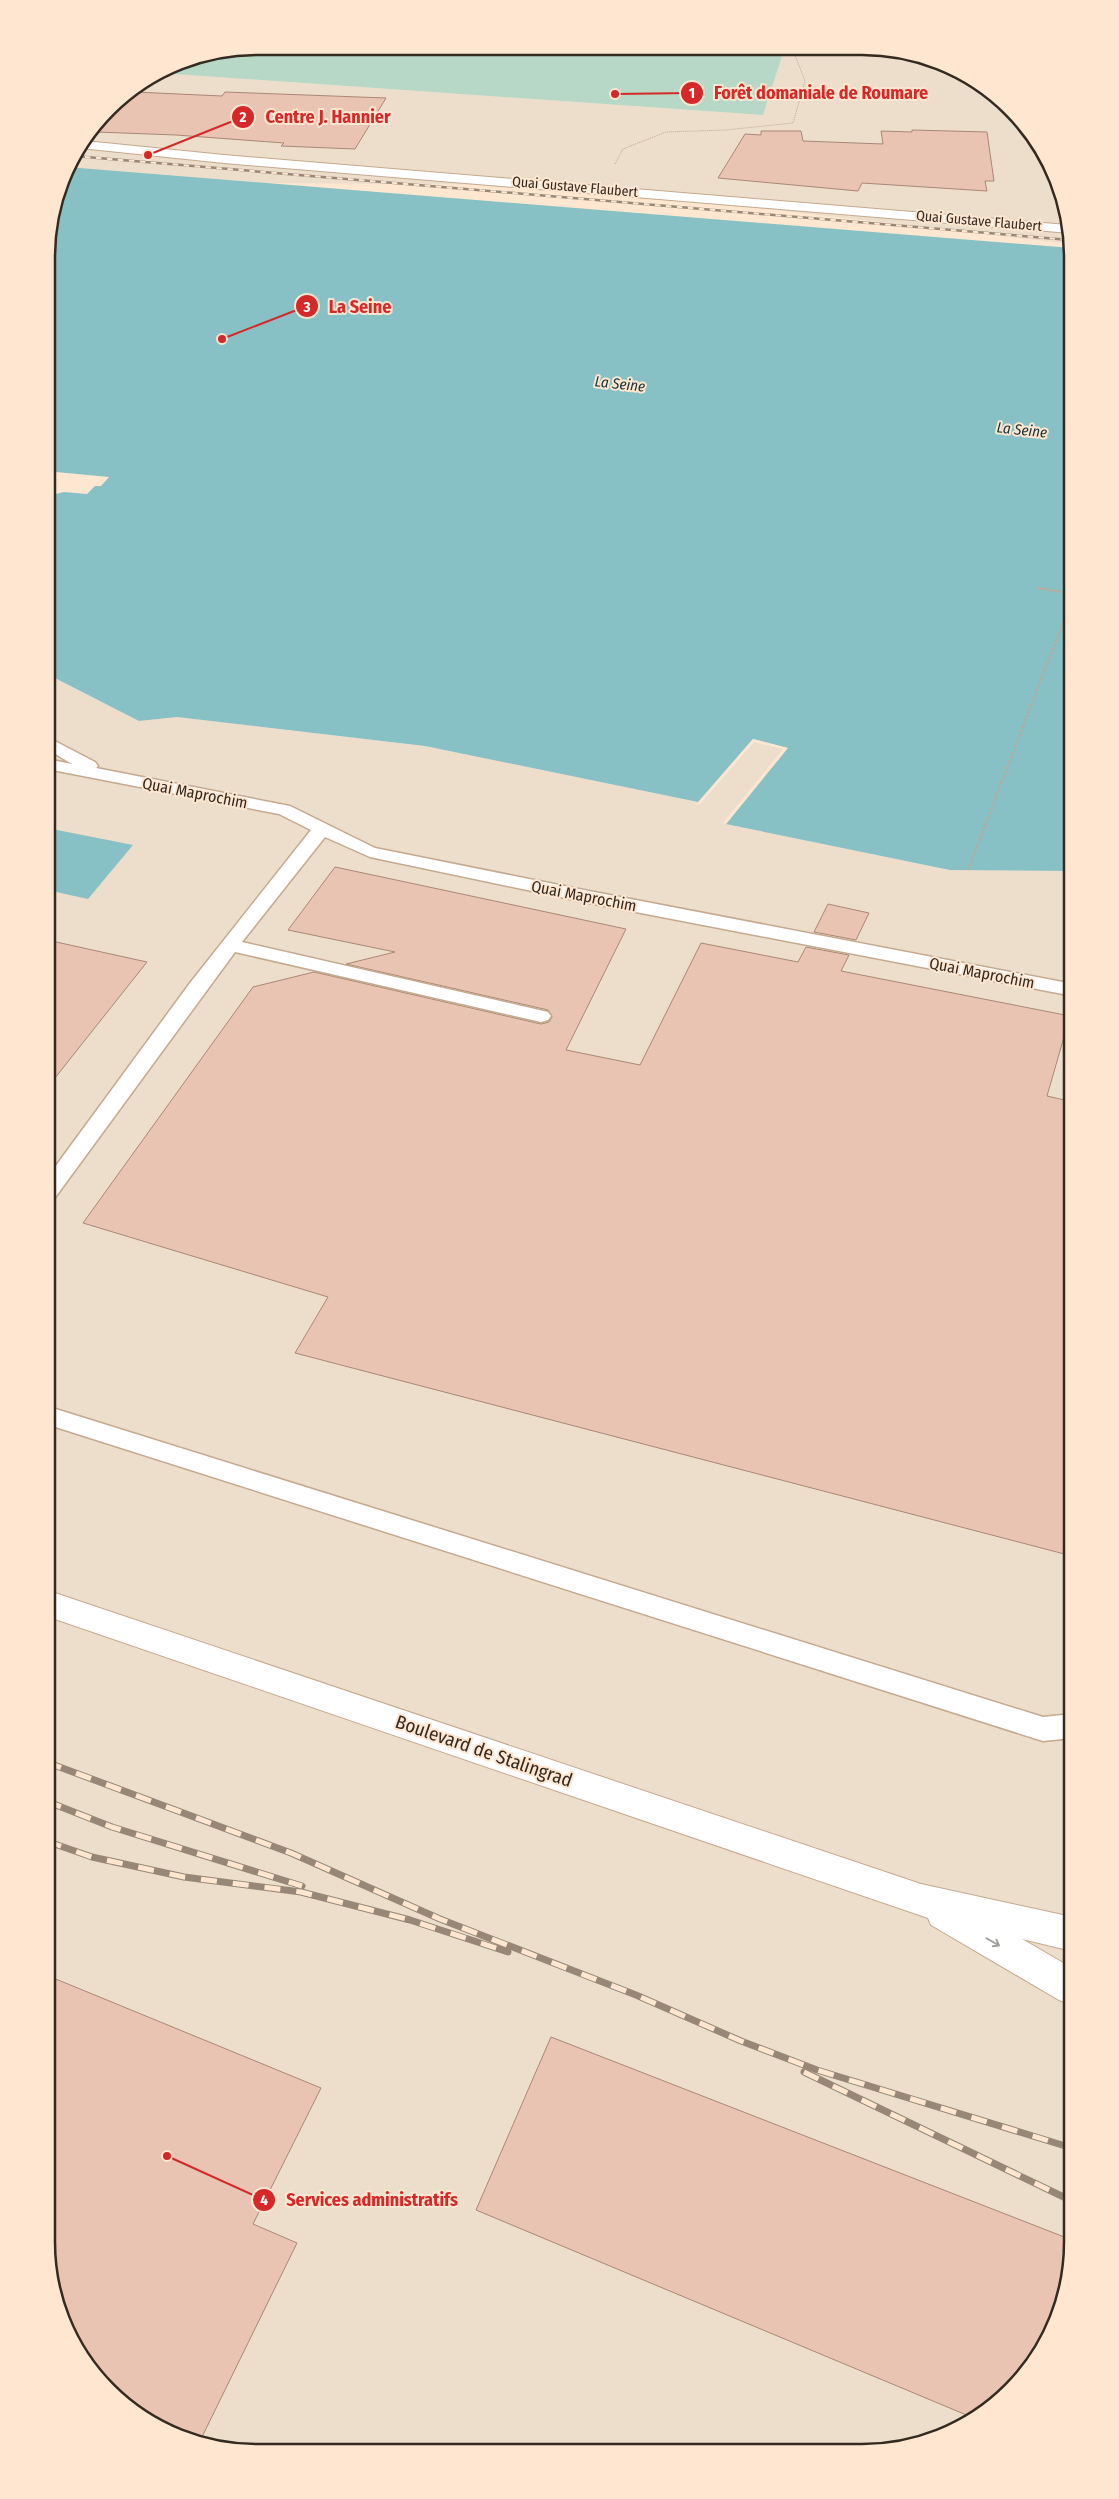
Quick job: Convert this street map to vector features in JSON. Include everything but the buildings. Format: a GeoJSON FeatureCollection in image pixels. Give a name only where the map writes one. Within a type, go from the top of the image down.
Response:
{"type":"FeatureCollection","features":[{"type":"Feature","properties":{"kind":"main road","name":"Quai Gustave Flaubert"},"geometry":{"type":"LineString","coordinates":[[89,146],[224,159],[1062,228]]}},
{"type":"Feature","properties":{"kind":"main road","name":"Boulevard de Stalingrad"},"geometry":{"type":"LineString","coordinates":[[55,1606],[921,1900],[1064,1932]]}},
{"type":"Feature","properties":{"kind":"main road","name":"Boulevard de Stalingrad"},"geometry":{"type":"LineString","coordinates":[[921,1900],[1064,1983]]}},
{"type":"Feature","properties":{"kind":"lane","name":"Quai Maprochim"},"geometry":{"type":"LineString","coordinates":[[55,747],[105,775]]}},
{"type":"Feature","properties":{"kind":"lane","name":"Quai Maprochim"},"geometry":{"type":"LineString","coordinates":[[55,766],[284,810],[370,852],[608,901],[1064,988]]}},
{"type":"Feature","properties":{"kind":"lane"},"geometry":{"type":"LineString","coordinates":[[55,1182],[230,945],[322,828]]}},
{"type":"Feature","properties":{"kind":"lane"},"geometry":{"type":"LineString","coordinates":[[230,945],[541,1016]]}},
{"type":"Feature","properties":{"kind":"lane"},"geometry":{"type":"LineString","coordinates":[[55,1418],[1043,1729],[1064,1727]]}},
{"type":"Feature","properties":{"kind":"path"},"geometry":{"type":"LineString","coordinates":[[610,172],[623,149],[666,132],[726,130],[793,123],[805,81],[795,55]]}},
{"type":"Feature","properties":{"kind":"path"},"geometry":{"type":"LineString","coordinates":[[69,182],[87,183]]}},
{"type":"Feature","properties":{"kind":"path"},"geometry":{"type":"LineString","coordinates":[[1038,588],[1064,592]]}},
{"type":"Feature","properties":{"kind":"path"},"geometry":{"type":"LineString","coordinates":[[968,870],[1064,618]]}},
{"type":"Feature","properties":{"kind":"shaded area"},"geometry":{"type":"Polygon","coordinates":[[[782,55],[875,55],[902,59],[939,70],[963,82],[995,105],[1014,124],[1030,145],[1049,180],[1060,217],[1064,243],[558,185],[238,183],[76,168],[89,145],[114,114],[145,89],[172,74],[763,115],[782,55]]]}},
{"type":"Feature","properties":{"kind":"shaded area"},"geometry":{"type":"Polygon","coordinates":[[[55,678],[139,721],[177,717],[425,746],[698,802],[753,739],[788,748],[726,823],[1064,870],[1064,2255],[1060,2282],[1049,2319],[1037,2343],[1014,2375],[995,2394],[974,2410],[939,2429],[902,2440],[875,2444],[244,2444],[217,2440],[180,2429],[156,2417],[124,2394],[105,2375],[89,2354],[70,2319],[59,2282],[55,2255],[55,678]]]}},
{"type":"Feature","properties":{"kind":"green space"},"geometry":{"type":"Polygon","coordinates":[[[244,55],[782,55],[763,115],[172,74],[205,62],[244,55]]]}},
{"type":"Feature","properties":{"kind":"water"},"geometry":{"type":"Polygon","coordinates":[[[76,168],[1064,247],[1064,871],[950,870],[726,824],[787,748],[753,739],[698,802],[425,746],[177,717],[139,721],[55,678],[55,244],[62,205],[76,168]]]}},
{"type":"Feature","properties":{"kind":"water"},"geometry":{"type":"Polygon","coordinates":[[[55,830],[133,845],[88,899],[55,892],[55,830]]]}},
{"type":"Feature","properties":{"kind":"pier"},"geometry":{"type":"Polygon","coordinates":[[[56,472],[109,477],[101,486],[95,486],[87,494],[64,492],[55,494],[56,472]]]}},
{"type":"Feature","properties":{"kind":"pier"},"geometry":{"type":"Polygon","coordinates":[[[753,739],[788,748],[726,824],[723,823],[783,749],[754,742],[700,804],[696,805],[753,739]]]}},
{"type":"Feature","properties":{"kind":"railway"},"geometry":{"type":"LineString","coordinates":[[82,157],[1063,239]]}},
{"type":"Feature","properties":{"kind":"railway"},"geometry":{"type":"LineString","coordinates":[[55,1765],[291,1853],[440,1919],[636,1995],[741,2041],[817,2070],[1064,2146]]}},
{"type":"Feature","properties":{"kind":"railway"},"geometry":{"type":"LineString","coordinates":[[55,1805],[112,1827],[302,1886]]}},
{"type":"Feature","properties":{"kind":"railway"},"geometry":{"type":"LineString","coordinates":[[55,1844],[92,1857],[184,1877],[301,1892],[410,1920],[508,1952]]}},
{"type":"Feature","properties":{"kind":"railway"},"geometry":{"type":"LineString","coordinates":[[804,2072],[1064,2197]]}},
{"type":"Feature","properties":{"kind":"place","name":"Forêt domaniale de Roumare"},"geometry":{"type":"Point","coordinates":[615,94]}},
{"type":"Feature","properties":{"kind":"place","name":"Centre J. Hannier"},"geometry":{"type":"Point","coordinates":[148,155]}},
{"type":"Feature","properties":{"kind":"place","name":"La Seine"},"geometry":{"type":"Point","coordinates":[222,339]}},
{"type":"Feature","properties":{"kind":"place","name":"Services administratifs"},"geometry":{"type":"Point","coordinates":[167,2156]}}]}
